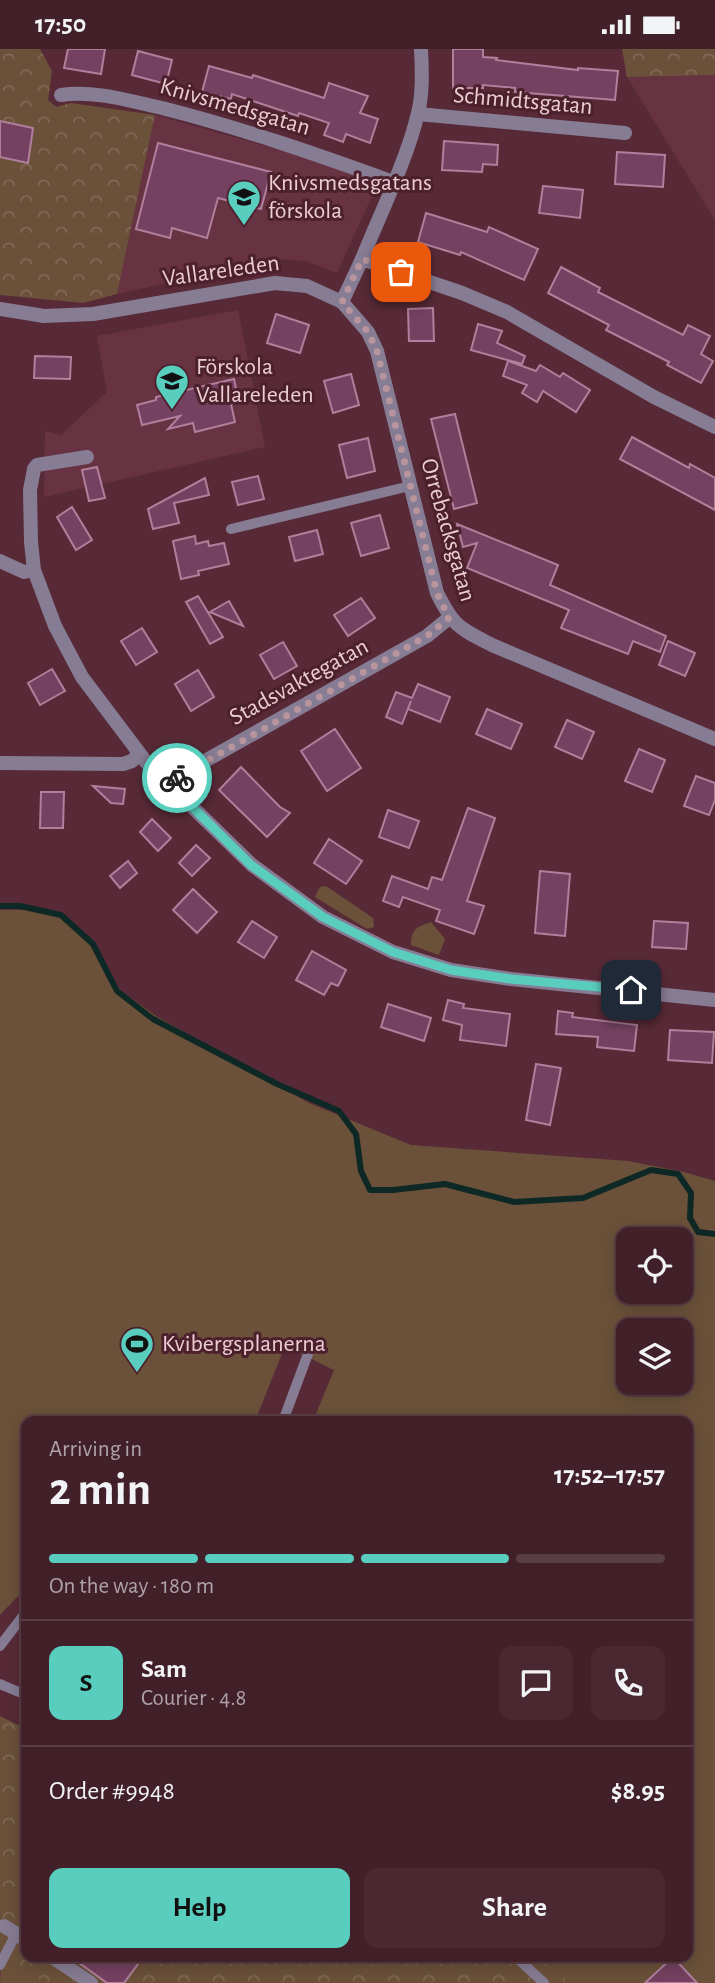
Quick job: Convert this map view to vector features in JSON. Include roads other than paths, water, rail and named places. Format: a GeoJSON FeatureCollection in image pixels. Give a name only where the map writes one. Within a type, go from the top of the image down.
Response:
{"type":"FeatureCollection","features":[{"type":"Feature","properties":{"kind":"street"},"geometry":{"type":"LineString","coordinates":[[342,302],[362,259],[418,114],[421,49]]}},
{"type":"Feature","properties":{"kind":"street","name":"Knivsmedsgatan"},"geometry":{"type":"LineString","coordinates":[[61,95],[74,93],[131,101],[215,121],[287,143],[393,182]]}},
{"type":"Feature","properties":{"kind":"street","name":"Schmidtsgatan"},"geometry":{"type":"LineString","coordinates":[[418,114],[625,133]]}},
{"type":"Feature","properties":{"kind":"street"},"geometry":{"type":"LineString","coordinates":[[362,259],[462,293],[507,312],[654,397],[715,428]]}},
{"type":"Feature","properties":{"kind":"street","name":"Vallareleden"},"geometry":{"type":"LineString","coordinates":[[0,309],[44,316],[93,314],[275,283],[307,286],[342,302]]}},
{"type":"Feature","properties":{"kind":"street","name":"Orrebacksgatan"},"geometry":{"type":"LineString","coordinates":[[342,302],[368,332],[377,351],[437,593],[449,618],[492,645],[715,739]]}},
{"type":"Feature","properties":{"kind":"street"},"geometry":{"type":"LineString","coordinates":[[87,457],[37,465],[34,469],[29,511],[34,570],[55,626],[82,677],[139,754],[251,865],[323,917],[393,952],[451,970],[511,979],[715,1000]]}},
{"type":"Feature","properties":{"kind":"street"},"geometry":{"type":"LineString","coordinates":[[0,561],[24,572],[34,570]]}},
{"type":"Feature","properties":{"kind":"street","name":"Stadsvaktegatan"},"geometry":{"type":"LineString","coordinates":[[170,785],[180,775],[427,636],[449,618]]}},
{"type":"Feature","properties":{"kind":"street"},"geometry":{"type":"LineString","coordinates":[[0,763],[123,764],[132,761],[139,754]]}},
{"type":"Feature","properties":{"kind":"street"},"geometry":{"type":"LineString","coordinates":[[60,1962],[91,1983]]}},
{"type":"Feature","properties":{"kind":"lane"},"geometry":{"type":"LineString","coordinates":[[232,529],[410,486]]}},
{"type":"Feature","properties":{"kind":"lane"},"geometry":{"type":"LineString","coordinates":[[285,1416],[312,1343]]}},
{"type":"Feature","properties":{"kind":"lane"},"geometry":{"type":"LineString","coordinates":[[0,1646],[21,1619]]}},
{"type":"Feature","properties":{"kind":"lane"},"geometry":{"type":"LineString","coordinates":[[0,1684],[21,1693]]}},
{"type":"Feature","properties":{"kind":"lane"},"geometry":{"type":"LineString","coordinates":[[0,1965],[12,1931]]}},
{"type":"Feature","properties":{"kind":"lane"},"geometry":{"type":"LineString","coordinates":[[521,1962],[544,1983]]}},
{"type":"Feature","properties":{"kind":"waterway"},"geometry":{"type":"LineString","coordinates":[[0,906],[20,906],[61,915],[93,944],[117,991],[153,1019],[277,1084],[339,1111],[356,1134],[361,1171],[370,1190],[445,1184],[514,1202],[583,1198],[651,1170],[678,1174],[691,1193],[690,1218],[698,1232],[715,1234]]}},
{"type":"Feature","properties":{"kind":"place","name":"Knivsmedsgatans förskola"},"geometry":{"type":"Point","coordinates":[244,227]}},
{"type":"Feature","properties":{"kind":"place","name":"Förskola Vallareleden"},"geometry":{"type":"Point","coordinates":[172,411]}},
{"type":"Feature","properties":{"kind":"place","name":"Kvibergsplanerna"},"geometry":{"type":"Point","coordinates":[137,1374]}}]}
